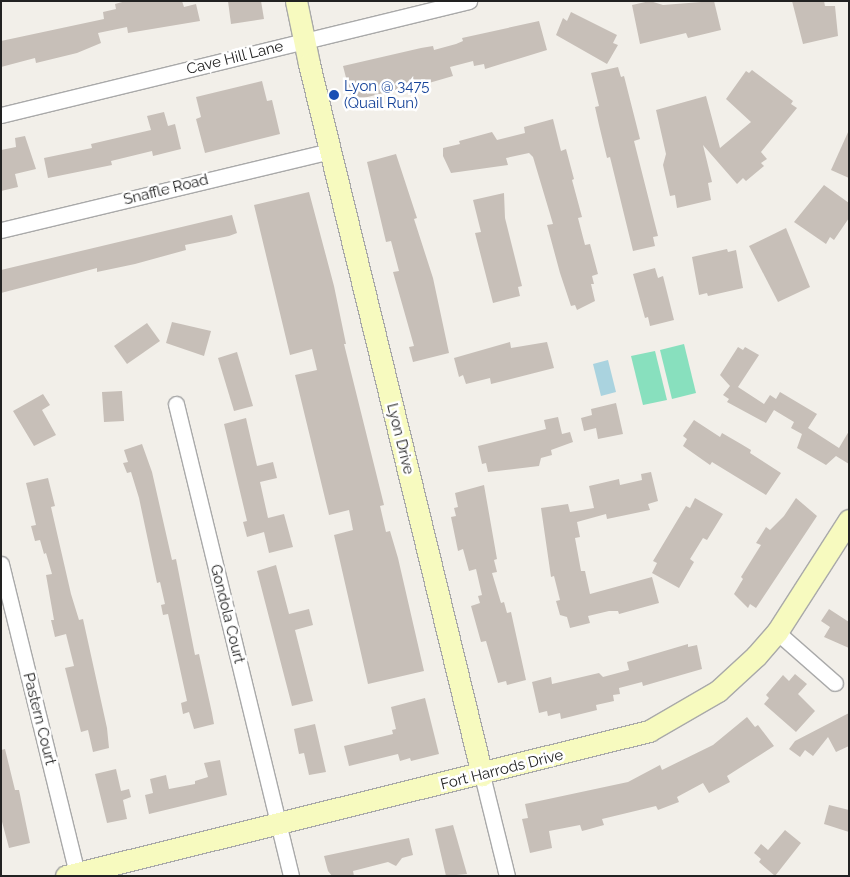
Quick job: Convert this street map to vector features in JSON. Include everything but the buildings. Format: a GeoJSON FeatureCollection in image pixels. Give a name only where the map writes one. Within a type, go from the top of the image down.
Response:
{"type":"FeatureCollection","features":[{"type":"Feature","properties":{"kind":"street","name":"Lyon Drive"},"geometry":{"type":"LineString","coordinates":[[296,1],[330,151],[507,876]]}},
{"type":"Feature","properties":{"kind":"street","name":"Cave Hill Lane"},"geometry":{"type":"LineString","coordinates":[[1,115],[469,1]]}},
{"type":"Feature","properties":{"kind":"street","name":"Snaffle Road"},"geometry":{"type":"LineString","coordinates":[[1,230],[330,151]]}},
{"type":"Feature","properties":{"kind":"street","name":"Gondola Court"},"geometry":{"type":"LineString","coordinates":[[176,404],[290,876]]}},
{"type":"Feature","properties":{"kind":"street","name":"Fort Harrods Drive"},"geometry":{"type":"LineString","coordinates":[[71,874],[482,775],[649,731],[718,691],[777,632],[849,520]]}},
{"type":"Feature","properties":{"kind":"street","name":"Pastern Court"},"geometry":{"type":"LineString","coordinates":[[1,564],[71,874]]}},
{"type":"Feature","properties":{"kind":"street"},"geometry":{"type":"LineString","coordinates":[[777,632],[835,683]]}},
{"type":"Feature","properties":{"kind":"green space"},"geometry":{"type":"Polygon","coordinates":[[[684,344],[696,393],[672,399],[660,350],[684,344]]]}},
{"type":"Feature","properties":{"kind":"green space"},"geometry":{"type":"Polygon","coordinates":[[[655,351],[667,400],[643,405],[631,356],[655,351]]]}},
{"type":"Feature","properties":{"kind":"water"},"geometry":{"type":"Polygon","coordinates":[[[608,360],[616,392],[601,396],[593,364],[608,360]]]}},
{"type":"Feature","properties":{"kind":"place","name":"Lyon @ 3475 (Quail Run)"},"geometry":{"type":"Point","coordinates":[334,95]}}]}
